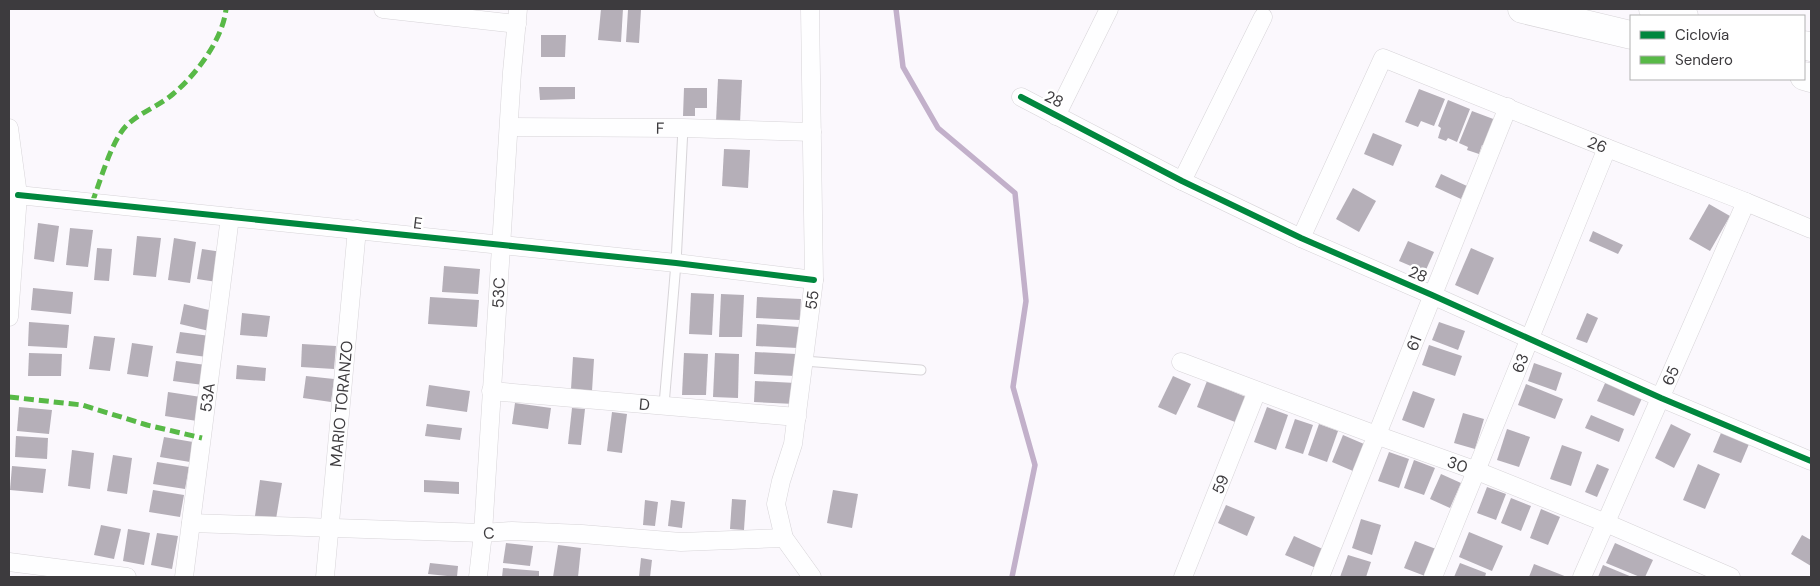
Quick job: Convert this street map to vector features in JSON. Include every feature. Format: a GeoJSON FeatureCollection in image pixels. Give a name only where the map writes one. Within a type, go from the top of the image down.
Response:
{"type":"FeatureCollection","features":[{"type":"Feature","properties":{"kind":"highway"},"geometry":{"type":"LineString","coordinates":[[1522,9],[1630,35]]}},
{"type":"Feature","properties":{"kind":"highway"},"geometry":{"type":"LineString","coordinates":[[1653,9],[1680,15]]}},
{"type":"Feature","properties":{"kind":"street"},"geometry":{"type":"LineString","coordinates":[[383,9],[517,16]]}},
{"type":"Feature","properties":{"kind":"street","name":"55"},"geometry":{"type":"LineString","coordinates":[[810,9],[814,280],[793,444],[776,504],[784,538],[812,577]]}},
{"type":"Feature","properties":{"kind":"street"},"geometry":{"type":"LineString","coordinates":[[1056,116],[1109,9]]}},
{"type":"Feature","properties":{"kind":"street","name":"53C"},"geometry":{"type":"LineString","coordinates":[[478,577],[483,533],[517,16]]}},
{"type":"Feature","properties":{"kind":"street"},"geometry":{"type":"LineString","coordinates":[[1182,181],[1263,17]]}},
{"type":"Feature","properties":{"kind":"street","name":"26"},"geometry":{"type":"LineString","coordinates":[[1300,238],[1383,58],[1746,202],[1811,230]]}},
{"type":"Feature","properties":{"kind":"street","name":"28"},"geometry":{"type":"LineString","coordinates":[[1020,97],[1182,181],[1300,238],[1661,398],[1811,461]]}},
{"type":"Feature","properties":{"kind":"street","name":"61"},"geometry":{"type":"LineString","coordinates":[[1320,577],[1508,107]]}},
{"type":"Feature","properties":{"kind":"street","name":"F"},"geometry":{"type":"LineString","coordinates":[[509,127],[683,128],[812,132]]}},
{"type":"Feature","properties":{"kind":"street"},"geometry":{"type":"LineString","coordinates":[[9,128],[18,195],[9,317]]}},
{"type":"Feature","properties":{"kind":"street","name":"63"},"geometry":{"type":"LineString","coordinates":[[1433,577],[1607,148]]}},
{"type":"Feature","properties":{"kind":"street","name":"E"},"geometry":{"type":"LineString","coordinates":[[18,195],[676,263],[814,280]]}},
{"type":"Feature","properties":{"kind":"street","name":"65"},"geometry":{"type":"LineString","coordinates":[[1582,577],[1746,202]]}},
{"type":"Feature","properties":{"kind":"street","name":"53A"},"geometry":{"type":"LineString","coordinates":[[184,577],[230,216]]}},
{"type":"Feature","properties":{"kind":"street","name":"MARIO TORANZO"},"geometry":{"type":"LineString","coordinates":[[325,577],[357,229]]}},
{"type":"Feature","properties":{"kind":"street","name":"30"},"geometry":{"type":"LineString","coordinates":[[1181,362],[1376,435],[1477,470],[1731,577]]}},
{"type":"Feature","properties":{"kind":"street","name":"D"},"geometry":{"type":"LineString","coordinates":[[491,391],[797,417]]}},
{"type":"Feature","properties":{"kind":"street","name":"59"},"geometry":{"type":"LineString","coordinates":[[1183,577],[1257,391]]}},
{"type":"Feature","properties":{"kind":"street","name":"C"},"geometry":{"type":"LineString","coordinates":[[191,523],[483,533],[512,531],[582,534],[681,542],[784,538]]}},
{"type":"Feature","properties":{"kind":"street"},"geometry":{"type":"LineString","coordinates":[[9,562],[127,577]]}},
{"type":"Feature","properties":{"kind":"lane"},"geometry":{"type":"LineString","coordinates":[[664,405],[676,263],[683,128]]}},
{"type":"Feature","properties":{"kind":"lane"},"geometry":{"type":"LineString","coordinates":[[804,361],[921,370]]}},
{"type":"Feature","properties":{"kind":"building"},"geometry":{"type":"Polygon","coordinates":[[[601,9],[623,9],[621,42],[598,40],[601,9]]]}},
{"type":"Feature","properties":{"kind":"building"},"geometry":{"type":"Polygon","coordinates":[[[628,10],[641,10],[639,43],[626,42],[628,10]]]}},
{"type":"Feature","properties":{"kind":"building"},"geometry":{"type":"Polygon","coordinates":[[[541,35],[566,35],[565,57],[541,57],[541,35]]]}},
{"type":"Feature","properties":{"kind":"building"},"geometry":{"type":"Polygon","coordinates":[[[718,79],[742,80],[740,123],[716,122],[718,79]]]}},
{"type":"Feature","properties":{"kind":"building"},"geometry":{"type":"Polygon","coordinates":[[[539,87],[575,87],[575,99],[540,100],[539,87]]]}},
{"type":"Feature","properties":{"kind":"building"},"geometry":{"type":"Polygon","coordinates":[[[684,88],[707,88],[707,108],[695,108],[695,116],[683,116],[684,88]]]}},
{"type":"Feature","properties":{"kind":"building"},"geometry":{"type":"Polygon","coordinates":[[[1419,89],[1445,99],[1434,126],[1421,121],[1418,127],[1405,122],[1419,89]]]}},
{"type":"Feature","properties":{"kind":"building"},"geometry":{"type":"Polygon","coordinates":[[[1448,100],[1470,109],[1457,142],[1448,138],[1446,141],[1438,138],[1441,128],[1438,126],[1448,100]]]}},
{"type":"Feature","properties":{"kind":"building"},"geometry":{"type":"Polygon","coordinates":[[[1472,111],[1496,120],[1486,146],[1482,145],[1479,154],[1467,150],[1468,147],[1459,143],[1472,111]]]}},
{"type":"Feature","properties":{"kind":"building"},"geometry":{"type":"Polygon","coordinates":[[[1373,133],[1402,145],[1393,166],[1364,154],[1373,133]]]}},
{"type":"Feature","properties":{"kind":"building"},"geometry":{"type":"Polygon","coordinates":[[[724,149],[750,150],[748,188],[722,186],[724,149]]]}},
{"type":"Feature","properties":{"kind":"building"},"geometry":{"type":"Polygon","coordinates":[[[1441,174],[1467,186],[1461,199],[1435,187],[1441,174]]]}},
{"type":"Feature","properties":{"kind":"building"},"geometry":{"type":"Polygon","coordinates":[[[1353,188],[1376,201],[1359,232],[1336,219],[1353,188]]]}},
{"type":"Feature","properties":{"kind":"building"},"geometry":{"type":"Polygon","coordinates":[[[1709,204],[1730,216],[1710,251],[1689,239],[1709,204]]]}},
{"type":"Feature","properties":{"kind":"building"},"geometry":{"type":"Polygon","coordinates":[[[38,223],[59,226],[54,262],[34,259],[38,223]]]}},
{"type":"Feature","properties":{"kind":"building"},"geometry":{"type":"Polygon","coordinates":[[[70,228],[93,230],[88,267],[66,265],[70,228]]]}},
{"type":"Feature","properties":{"kind":"building"},"geometry":{"type":"Polygon","coordinates":[[[1593,231],[1623,245],[1618,254],[1589,241],[1593,231]]]}},
{"type":"Feature","properties":{"kind":"building"},"geometry":{"type":"Polygon","coordinates":[[[137,236],[161,238],[156,277],[133,275],[137,236]]]}},
{"type":"Feature","properties":{"kind":"building"},"geometry":{"type":"Polygon","coordinates":[[[174,238],[196,242],[190,283],[168,280],[174,238]]]}},
{"type":"Feature","properties":{"kind":"building"},"geometry":{"type":"Polygon","coordinates":[[[1408,241],[1434,252],[1425,272],[1399,261],[1408,241]]]}},
{"type":"Feature","properties":{"kind":"building"},"geometry":{"type":"Polygon","coordinates":[[[97,248],[112,249],[109,281],[94,280],[97,248]]]}},
{"type":"Feature","properties":{"kind":"building"},"geometry":{"type":"Polygon","coordinates":[[[1471,248],[1494,258],[1478,295],[1455,285],[1471,248]]]}},
{"type":"Feature","properties":{"kind":"building"},"geometry":{"type":"Polygon","coordinates":[[[202,249],[222,252],[217,282],[197,279],[202,249]]]}},
{"type":"Feature","properties":{"kind":"building"},"geometry":{"type":"Polygon","coordinates":[[[444,266],[480,269],[478,294],[442,292],[444,266]]]}},
{"type":"Feature","properties":{"kind":"building"},"geometry":{"type":"Polygon","coordinates":[[[33,288],[73,292],[71,314],[31,310],[33,288]]]}},
{"type":"Feature","properties":{"kind":"building"},"geometry":{"type":"Polygon","coordinates":[[[691,293],[714,294],[712,335],[689,334],[691,293]]]}},
{"type":"Feature","properties":{"kind":"building"},"geometry":{"type":"Polygon","coordinates":[[[721,294],[744,295],[742,337],[719,337],[721,294]]]}},
{"type":"Feature","properties":{"kind":"building"},"geometry":{"type":"Polygon","coordinates":[[[430,297],[479,300],[477,327],[428,324],[430,297]]]}},
{"type":"Feature","properties":{"kind":"building"},"geometry":{"type":"Polygon","coordinates":[[[757,297],[801,299],[800,320],[756,318],[757,297]]]}},
{"type":"Feature","properties":{"kind":"building"},"geometry":{"type":"Polygon","coordinates":[[[184,304],[213,311],[209,331],[180,324],[184,304]]]}},
{"type":"Feature","properties":{"kind":"building"},"geometry":{"type":"Polygon","coordinates":[[[242,313],[270,316],[267,337],[240,335],[242,313]]]}},
{"type":"Feature","properties":{"kind":"building"},"geometry":{"type":"Polygon","coordinates":[[[1587,313],[1598,318],[1587,343],[1576,339],[1587,313]]]}},
{"type":"Feature","properties":{"kind":"building"},"geometry":{"type":"Polygon","coordinates":[[[29,322],[69,325],[67,348],[28,346],[29,322]]]}},
{"type":"Feature","properties":{"kind":"building"},"geometry":{"type":"Polygon","coordinates":[[[1439,322],[1465,331],[1458,350],[1432,340],[1439,322]]]}},
{"type":"Feature","properties":{"kind":"building"},"geometry":{"type":"Polygon","coordinates":[[[757,324],[799,327],[798,348],[756,346],[757,324]]]}},
{"type":"Feature","properties":{"kind":"building"},"geometry":{"type":"Polygon","coordinates":[[[180,332],[210,336],[207,357],[176,353],[180,332]]]}},
{"type":"Feature","properties":{"kind":"building"},"geometry":{"type":"Polygon","coordinates":[[[94,336],[115,338],[110,371],[89,369],[94,336]]]}},
{"type":"Feature","properties":{"kind":"building"},"geometry":{"type":"Polygon","coordinates":[[[132,343],[153,346],[148,377],[127,374],[132,343]]]}},
{"type":"Feature","properties":{"kind":"building"},"geometry":{"type":"Polygon","coordinates":[[[302,344],[336,346],[334,369],[301,367],[302,344]]]}},
{"type":"Feature","properties":{"kind":"building"},"geometry":{"type":"Polygon","coordinates":[[[1429,345],[1462,356],[1455,376],[1422,365],[1429,345]]]}},
{"type":"Feature","properties":{"kind":"building"},"geometry":{"type":"Polygon","coordinates":[[[755,352],[796,354],[795,376],[754,374],[755,352]]]}},
{"type":"Feature","properties":{"kind":"building"},"geometry":{"type":"Polygon","coordinates":[[[29,353],[62,354],[61,376],[28,376],[29,353]]]}},
{"type":"Feature","properties":{"kind":"building"},"geometry":{"type":"Polygon","coordinates":[[[684,353],[708,354],[706,395],[682,395],[684,353]]]}},
{"type":"Feature","properties":{"kind":"building"},"geometry":{"type":"Polygon","coordinates":[[[715,353],[739,354],[738,398],[713,397],[715,353]]]}},
{"type":"Feature","properties":{"kind":"building"},"geometry":{"type":"Polygon","coordinates":[[[573,357],[594,359],[592,391],[571,389],[573,357]]]}},
{"type":"Feature","properties":{"kind":"building"},"geometry":{"type":"Polygon","coordinates":[[[176,361],[206,365],[203,385],[173,381],[176,361]]]}},
{"type":"Feature","properties":{"kind":"building"},"geometry":{"type":"Polygon","coordinates":[[[1534,363],[1562,373],[1556,391],[1528,381],[1534,363]]]}},
{"type":"Feature","properties":{"kind":"building"},"geometry":{"type":"Polygon","coordinates":[[[237,365],[266,368],[265,381],[236,379],[237,365]]]}},
{"type":"Feature","properties":{"kind":"building"},"geometry":{"type":"Polygon","coordinates":[[[306,376],[334,379],[331,402],[303,398],[306,376]]]}},
{"type":"Feature","properties":{"kind":"building"},"geometry":{"type":"Polygon","coordinates":[[[1173,376],[1191,384],[1176,415],[1158,407],[1173,376]]]}},
{"type":"Feature","properties":{"kind":"building"},"geometry":{"type":"Polygon","coordinates":[[[755,381],[796,383],[795,404],[754,402],[755,381]]]}},
{"type":"Feature","properties":{"kind":"building"},"geometry":{"type":"Polygon","coordinates":[[[1207,381],[1246,397],[1235,422],[1197,407],[1207,381]]]}},
{"type":"Feature","properties":{"kind":"building"},"geometry":{"type":"Polygon","coordinates":[[[1606,381],[1643,396],[1634,416],[1597,401],[1606,381]]]}},
{"type":"Feature","properties":{"kind":"building"},"geometry":{"type":"Polygon","coordinates":[[[1526,384],[1563,399],[1555,419],[1518,405],[1526,384]]]}},
{"type":"Feature","properties":{"kind":"building"},"geometry":{"type":"Polygon","coordinates":[[[429,385],[470,391],[467,412],[426,406],[429,385]]]}},
{"type":"Feature","properties":{"kind":"building"},"geometry":{"type":"Polygon","coordinates":[[[1413,391],[1435,399],[1424,428],[1402,420],[1413,391]]]}},
{"type":"Feature","properties":{"kind":"building"},"geometry":{"type":"Polygon","coordinates":[[[168,392],[201,397],[197,421],[165,416],[168,392]]]}},
{"type":"Feature","properties":{"kind":"building"},"geometry":{"type":"Polygon","coordinates":[[[515,403],[551,408],[548,429],[512,424],[515,403]]]}},
{"type":"Feature","properties":{"kind":"building"},"geometry":{"type":"Polygon","coordinates":[[[19,407],[52,410],[49,434],[17,431],[19,407]]]}},
{"type":"Feature","properties":{"kind":"building"},"geometry":{"type":"Polygon","coordinates":[[[1267,407],[1288,415],[1276,450],[1254,442],[1267,407]]]}},
{"type":"Feature","properties":{"kind":"building"},"geometry":{"type":"Polygon","coordinates":[[[572,408],[585,409],[581,445],[568,444],[572,408]]]}},
{"type":"Feature","properties":{"kind":"building"},"geometry":{"type":"Polygon","coordinates":[[[612,412],[627,414],[622,453],[607,451],[612,412]]]}},
{"type":"Feature","properties":{"kind":"building"},"geometry":{"type":"Polygon","coordinates":[[[1463,413],[1484,419],[1475,449],[1454,443],[1463,413]]]}},
{"type":"Feature","properties":{"kind":"building"},"geometry":{"type":"Polygon","coordinates":[[[1591,415],[1624,429],[1619,442],[1585,428],[1591,415]]]}},
{"type":"Feature","properties":{"kind":"building"},"geometry":{"type":"Polygon","coordinates":[[[1295,419],[1313,425],[1303,454],[1285,448],[1295,419]]]}},
{"type":"Feature","properties":{"kind":"building"},"geometry":{"type":"Polygon","coordinates":[[[427,424],[462,428],[460,440],[425,436],[427,424]]]}},
{"type":"Feature","properties":{"kind":"building"},"geometry":{"type":"Polygon","coordinates":[[[1319,424],[1338,431],[1327,462],[1308,455],[1319,424]]]}},
{"type":"Feature","properties":{"kind":"building"},"geometry":{"type":"Polygon","coordinates":[[[1671,424],[1691,434],[1674,468],[1655,458],[1671,424]]]}},
{"type":"Feature","properties":{"kind":"building"},"geometry":{"type":"Polygon","coordinates":[[[1507,429],[1530,437],[1519,467],[1497,460],[1507,429]]]}},
{"type":"Feature","properties":{"kind":"building"},"geometry":{"type":"Polygon","coordinates":[[[1721,433],[1749,444],[1741,463],[1713,452],[1721,433]]]}},
{"type":"Feature","properties":{"kind":"building"},"geometry":{"type":"Polygon","coordinates":[[[1343,435],[1364,444],[1353,471],[1332,462],[1343,435]]]}},
{"type":"Feature","properties":{"kind":"building"},"geometry":{"type":"Polygon","coordinates":[[[16,436],[48,438],[47,459],[15,457],[16,436]]]}},
{"type":"Feature","properties":{"kind":"building"},"geometry":{"type":"Polygon","coordinates":[[[164,437],[193,442],[190,462],[160,457],[164,437]]]}},
{"type":"Feature","properties":{"kind":"building"},"geometry":{"type":"Polygon","coordinates":[[[1562,445],[1582,452],[1571,486],[1550,479],[1562,445]]]}},
{"type":"Feature","properties":{"kind":"building"},"geometry":{"type":"Polygon","coordinates":[[[72,450],[94,453],[90,489],[68,486],[72,450]]]}},
{"type":"Feature","properties":{"kind":"building"},"geometry":{"type":"Polygon","coordinates":[[[1389,452],[1409,459],[1399,488],[1378,481],[1389,452]]]}},
{"type":"Feature","properties":{"kind":"building"},"geometry":{"type":"Polygon","coordinates":[[[113,455],[132,458],[127,494],[107,491],[113,455]]]}},
{"type":"Feature","properties":{"kind":"building"},"geometry":{"type":"Polygon","coordinates":[[[1414,460],[1435,468],[1424,495],[1404,488],[1414,460]]]}},
{"type":"Feature","properties":{"kind":"building"},"geometry":{"type":"Polygon","coordinates":[[[157,462],[189,467],[185,489],[153,484],[157,462]]]}},
{"type":"Feature","properties":{"kind":"building"},"geometry":{"type":"Polygon","coordinates":[[[1597,464],[1609,469],[1597,497],[1585,492],[1597,464]]]}},
{"type":"Feature","properties":{"kind":"building"},"geometry":{"type":"Polygon","coordinates":[[[1698,464],[1720,474],[1705,509],[1683,500],[1698,464]]]}},
{"type":"Feature","properties":{"kind":"building"},"geometry":{"type":"Polygon","coordinates":[[[12,466],[46,469],[43,493],[10,490],[12,466]]]}},
{"type":"Feature","properties":{"kind":"building"},"geometry":{"type":"Polygon","coordinates":[[[1441,474],[1461,483],[1450,508],[1430,499],[1441,474]]]}},
{"type":"Feature","properties":{"kind":"building"},"geometry":{"type":"Polygon","coordinates":[[[260,480],[282,483],[276,519],[255,516],[260,480]]]}},
{"type":"Feature","properties":{"kind":"building"},"geometry":{"type":"Polygon","coordinates":[[[424,480],[459,482],[459,494],[424,492],[424,480]]]}},
{"type":"Feature","properties":{"kind":"building"},"geometry":{"type":"Polygon","coordinates":[[[1487,487],[1506,494],[1496,520],[1477,513],[1487,487]]]}},
{"type":"Feature","properties":{"kind":"building"},"geometry":{"type":"Polygon","coordinates":[[[153,490],[184,495],[180,517],[149,512],[153,490]]]}},
{"type":"Feature","properties":{"kind":"building"},"geometry":{"type":"Polygon","coordinates":[[[833,490],[858,494],[852,528],[827,523],[833,490]]]}},
{"type":"Feature","properties":{"kind":"building"},"geometry":{"type":"Polygon","coordinates":[[[1511,498],[1531,506],[1521,531],[1501,523],[1511,498]]]}},
{"type":"Feature","properties":{"kind":"building"},"geometry":{"type":"Polygon","coordinates":[[[732,499],[746,500],[744,530],[730,529],[732,499]]]}},
{"type":"Feature","properties":{"kind":"building"},"geometry":{"type":"Polygon","coordinates":[[[645,500],[658,502],[655,526],[643,525],[645,500]]]}},
{"type":"Feature","properties":{"kind":"building"},"geometry":{"type":"Polygon","coordinates":[[[671,500],[685,502],[682,528],[668,526],[671,500]]]}},
{"type":"Feature","properties":{"kind":"building"},"geometry":{"type":"Polygon","coordinates":[[[1226,505],[1255,517],[1247,536],[1218,523],[1226,505]]]}},
{"type":"Feature","properties":{"kind":"building"},"geometry":{"type":"Polygon","coordinates":[[[1541,509],[1560,517],[1548,545],[1530,538],[1541,509]]]}},
{"type":"Feature","properties":{"kind":"building"},"geometry":{"type":"Polygon","coordinates":[[[1361,519],[1381,525],[1372,555],[1352,548],[1361,519]]]}},
{"type":"Feature","properties":{"kind":"building"},"geometry":{"type":"Polygon","coordinates":[[[101,525],[121,529],[114,559],[94,555],[101,525]]]}},
{"type":"Feature","properties":{"kind":"building"},"geometry":{"type":"Polygon","coordinates":[[[128,529],[150,533],[144,565],[123,561],[128,529]]]}},
{"type":"Feature","properties":{"kind":"building"},"geometry":{"type":"Polygon","coordinates":[[[1469,532],[1503,546],[1492,571],[1459,557],[1469,532]]]}},
{"type":"Feature","properties":{"kind":"building"},"geometry":{"type":"Polygon","coordinates":[[[157,533],[178,536],[172,569],[151,565],[157,533]]]}},
{"type":"Feature","properties":{"kind":"building"},"geometry":{"type":"Polygon","coordinates":[[[1802,535],[1811,540],[1811,566],[1791,554],[1802,535]]]}},
{"type":"Feature","properties":{"kind":"building"},"geometry":{"type":"Polygon","coordinates":[[[1294,536],[1325,550],[1316,568],[1285,555],[1294,536]]]}},
{"type":"Feature","properties":{"kind":"building"},"geometry":{"type":"Polygon","coordinates":[[[1415,541],[1436,549],[1425,576],[1404,568],[1415,541]]]}},
{"type":"Feature","properties":{"kind":"building"},"geometry":{"type":"Polygon","coordinates":[[[506,543],[533,546],[530,566],[503,563],[506,543]]]}},
{"type":"Feature","properties":{"kind":"building"},"geometry":{"type":"Polygon","coordinates":[[[1615,543],[1653,560],[1645,577],[1640,577],[1606,563],[1615,543]]]}},
{"type":"Feature","properties":{"kind":"building"},"geometry":{"type":"Polygon","coordinates":[[[558,545],[581,548],[578,577],[553,577],[558,545]]]}},
{"type":"Feature","properties":{"kind":"building"},"geometry":{"type":"Polygon","coordinates":[[[1348,555],[1371,562],[1366,577],[1340,577],[1348,555]]]}},
{"type":"Feature","properties":{"kind":"building"},"geometry":{"type":"Polygon","coordinates":[[[641,558],[652,560],[650,577],[639,577],[641,558]]]}},
{"type":"Feature","properties":{"kind":"building"},"geometry":{"type":"Polygon","coordinates":[[[430,563],[458,566],[457,577],[428,574],[430,563]]]}},
{"type":"Feature","properties":{"kind":"building"},"geometry":{"type":"Polygon","coordinates":[[[1460,563],[1486,573],[1485,577],[1454,577],[1460,563]]]}},
{"type":"Feature","properties":{"kind":"building"},"geometry":{"type":"Polygon","coordinates":[[[1534,564],[1567,577],[1529,577],[1534,564]]]}},
{"type":"Feature","properties":{"kind":"building"},"geometry":{"type":"Polygon","coordinates":[[[1603,565],[1632,577],[1598,577],[1603,565]]]}},
{"type":"Feature","properties":{"kind":"building"},"geometry":{"type":"Polygon","coordinates":[[[503,568],[539,571],[539,577],[502,577],[503,568]]]}},
{"type":"Feature","properties":{"kind":"waterway"},"geometry":{"type":"LineString","coordinates":[[896,9],[903,67],[938,128],[1015,193],[1026,301],[1013,387],[1035,465],[1012,577]]}},
{"type":"Feature","properties":{"kind":"marked path"},"geometry":{"type":"LineString","coordinates":[[92,203],[115,142],[121,133],[131,121],[167,98],[191,77],[214,44],[220,32],[226,9]]}},
{"type":"Feature","properties":{"kind":"marked path"},"geometry":{"type":"LineString","coordinates":[[9,397],[82,405],[147,425],[202,438]]}},
{"type":"Feature","properties":{"kind":"cycle path"},"geometry":{"type":"LineString","coordinates":[[1021,97],[1182,181],[1301,238],[1661,398],[1811,461]]}},
{"type":"Feature","properties":{"kind":"cycle path"},"geometry":{"type":"LineString","coordinates":[[18,195],[676,263],[814,280]]}}]}
